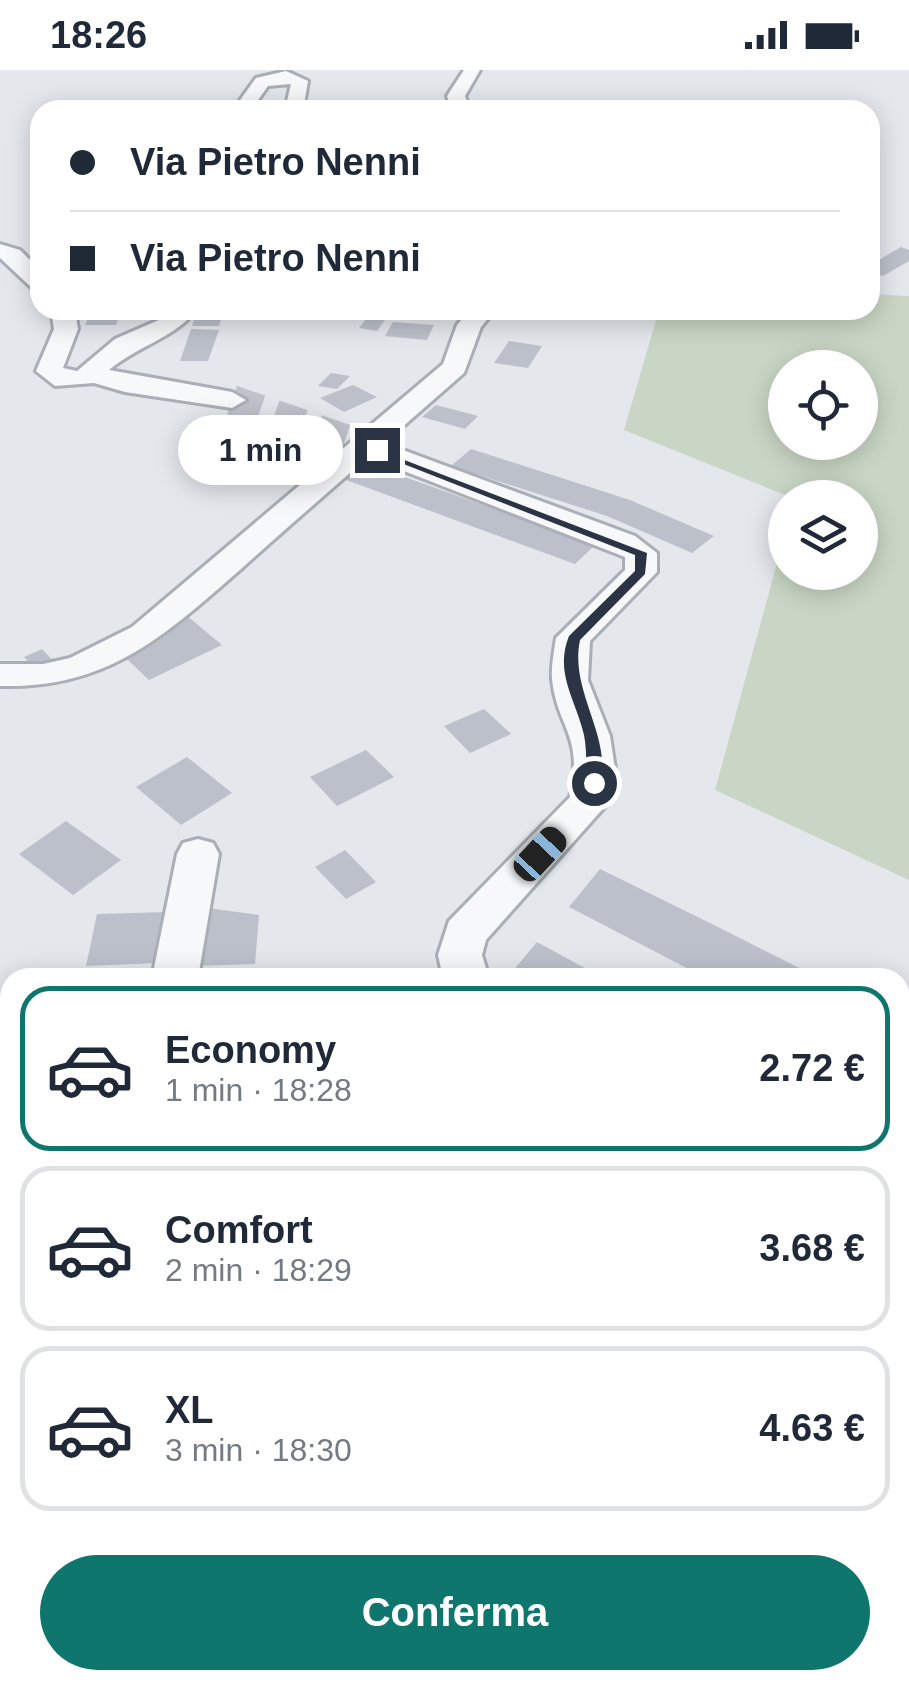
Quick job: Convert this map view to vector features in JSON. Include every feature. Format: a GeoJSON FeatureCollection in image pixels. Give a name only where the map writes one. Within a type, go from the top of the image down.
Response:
{"type":"FeatureCollection","features":[{"type":"Feature","properties":{"kind":"street"},"geometry":{"type":"LineString","coordinates":[[457,100],[456,96],[472,70]]}},
{"type":"Feature","properties":{"kind":"street"},"geometry":{"type":"LineString","coordinates":[[249,100],[262,82],[282,76],[300,80],[296,100]]}},
{"type":"Feature","properties":{"kind":"street"},"geometry":{"type":"LineString","coordinates":[[0,251],[12,255],[30,273]]}},
{"type":"Feature","properties":{"kind":"street"},"geometry":{"type":"LineString","coordinates":[[63,320],[64,336],[48,370],[68,381],[92,373],[124,344],[174,320]]}},
{"type":"Feature","properties":{"kind":"street"},"geometry":{"type":"LineString","coordinates":[[0,674],[43,676],[82,666],[144,635],[455,367],[474,320]]}},
{"type":"Feature","properties":{"kind":"street"},"geometry":{"type":"LineString","coordinates":[[92,373],[125,384],[232,400]]}},
{"type":"Feature","properties":{"kind":"street"},"geometry":{"type":"LineString","coordinates":[[377,450],[641,553],[641,572],[573,638],[570,680],[594,753],[589,802],[465,933],[460,955],[463,968]]}},
{"type":"Feature","properties":{"kind":"street"},"geometry":{"type":"LineString","coordinates":[[177,968],[198,854]]}},
{"type":"Feature","properties":{"kind":"green space"},"geometry":{"type":"Polygon","coordinates":[[[880,295],[909,296],[909,880],[715,790],[770,590],[878,590],[878,480],[768,480],[768,488],[624,430],[656,320],[880,320],[880,295]]]}},
{"type":"Feature","properties":{"kind":"building"},"geometry":{"type":"Polygon","coordinates":[[[901,247],[909,250],[909,261],[883,276],[880,259],[901,247]]]}},
{"type":"Feature","properties":{"kind":"building"},"geometry":{"type":"Polygon","coordinates":[[[87,320],[118,320],[116,325],[85,325],[87,320]]]}},
{"type":"Feature","properties":{"kind":"building"},"geometry":{"type":"Polygon","coordinates":[[[194,320],[221,320],[219,326],[192,326],[194,320]]]}},
{"type":"Feature","properties":{"kind":"building"},"geometry":{"type":"Polygon","coordinates":[[[365,320],[385,320],[377,331],[359,328],[365,320]]]}},
{"type":"Feature","properties":{"kind":"building"},"geometry":{"type":"Polygon","coordinates":[[[393,322],[434,325],[427,340],[385,336],[393,322]]]}},
{"type":"Feature","properties":{"kind":"building"},"geometry":{"type":"Polygon","coordinates":[[[191,329],[219,330],[208,361],[180,361],[191,329]]]}},
{"type":"Feature","properties":{"kind":"building"},"geometry":{"type":"Polygon","coordinates":[[[509,341],[542,346],[528,368],[494,363],[509,341]]]}},
{"type":"Feature","properties":{"kind":"building"},"geometry":{"type":"Polygon","coordinates":[[[331,373],[350,376],[337,389],[318,386],[331,373]]]}},
{"type":"Feature","properties":{"kind":"building"},"geometry":{"type":"Polygon","coordinates":[[[353,385],[377,397],[344,412],[320,398],[353,385]]]}},
{"type":"Feature","properties":{"kind":"building"},"geometry":{"type":"Polygon","coordinates":[[[436,405],[478,416],[465,429],[422,417],[436,405]]]}},
{"type":"Feature","properties":{"kind":"building"},"geometry":{"type":"Polygon","coordinates":[[[471,449],[630,500],[714,536],[692,553],[607,516],[451,466],[471,449]]]}},
{"type":"Feature","properties":{"kind":"building"},"geometry":{"type":"Polygon","coordinates":[[[360,461],[595,545],[575,564],[338,477],[360,461]]]}},
{"type":"Feature","properties":{"kind":"building"},"geometry":{"type":"Polygon","coordinates":[[[186,615],[222,645],[149,680],[127,659],[186,615]]]}},
{"type":"Feature","properties":{"kind":"building"},"geometry":{"type":"Polygon","coordinates":[[[42,649],[59,667],[41,675],[24,657],[42,649]]]}},
{"type":"Feature","properties":{"kind":"building"},"geometry":{"type":"Polygon","coordinates":[[[484,709],[511,734],[470,753],[444,726],[484,709]]]}},
{"type":"Feature","properties":{"kind":"building"},"geometry":{"type":"Polygon","coordinates":[[[366,750],[394,777],[337,806],[310,777],[366,750]]]}},
{"type":"Feature","properties":{"kind":"building"},"geometry":{"type":"Polygon","coordinates":[[[187,757],[232,793],[181,825],[136,787],[187,757]]]}},
{"type":"Feature","properties":{"kind":"building"},"geometry":{"type":"Polygon","coordinates":[[[66,821],[121,860],[73,895],[19,854],[66,821]]]}},
{"type":"Feature","properties":{"kind":"building"},"geometry":{"type":"Polygon","coordinates":[[[345,850],[376,882],[346,899],[315,867],[345,850]]]}},
{"type":"Feature","properties":{"kind":"building"},"geometry":{"type":"Polygon","coordinates":[[[600,869],[799,968],[687,968],[569,907],[600,869]]]}},
{"type":"Feature","properties":{"kind":"building"},"geometry":{"type":"Polygon","coordinates":[[[200,907],[259,915],[255,964],[192,966],[200,907]]]}},
{"type":"Feature","properties":{"kind":"building"},"geometry":{"type":"Polygon","coordinates":[[[168,912],[159,963],[86,966],[97,914],[168,912]]]}},
{"type":"Feature","properties":{"kind":"building"},"geometry":{"type":"Polygon","coordinates":[[[537,942],[585,968],[515,968],[537,942]]]}},
{"type":"Feature","properties":{"kind":"tunnel"},"geometry":{"type":"LineString","coordinates":[[232,400],[377,450]]}},
{"type":"Feature","properties":{"kind":"route"},"geometry":{"type":"LineString","coordinates":[[377,450],[624,543],[641,553],[641,572],[573,638],[570,680],[591,736],[594,783]]}}]}
